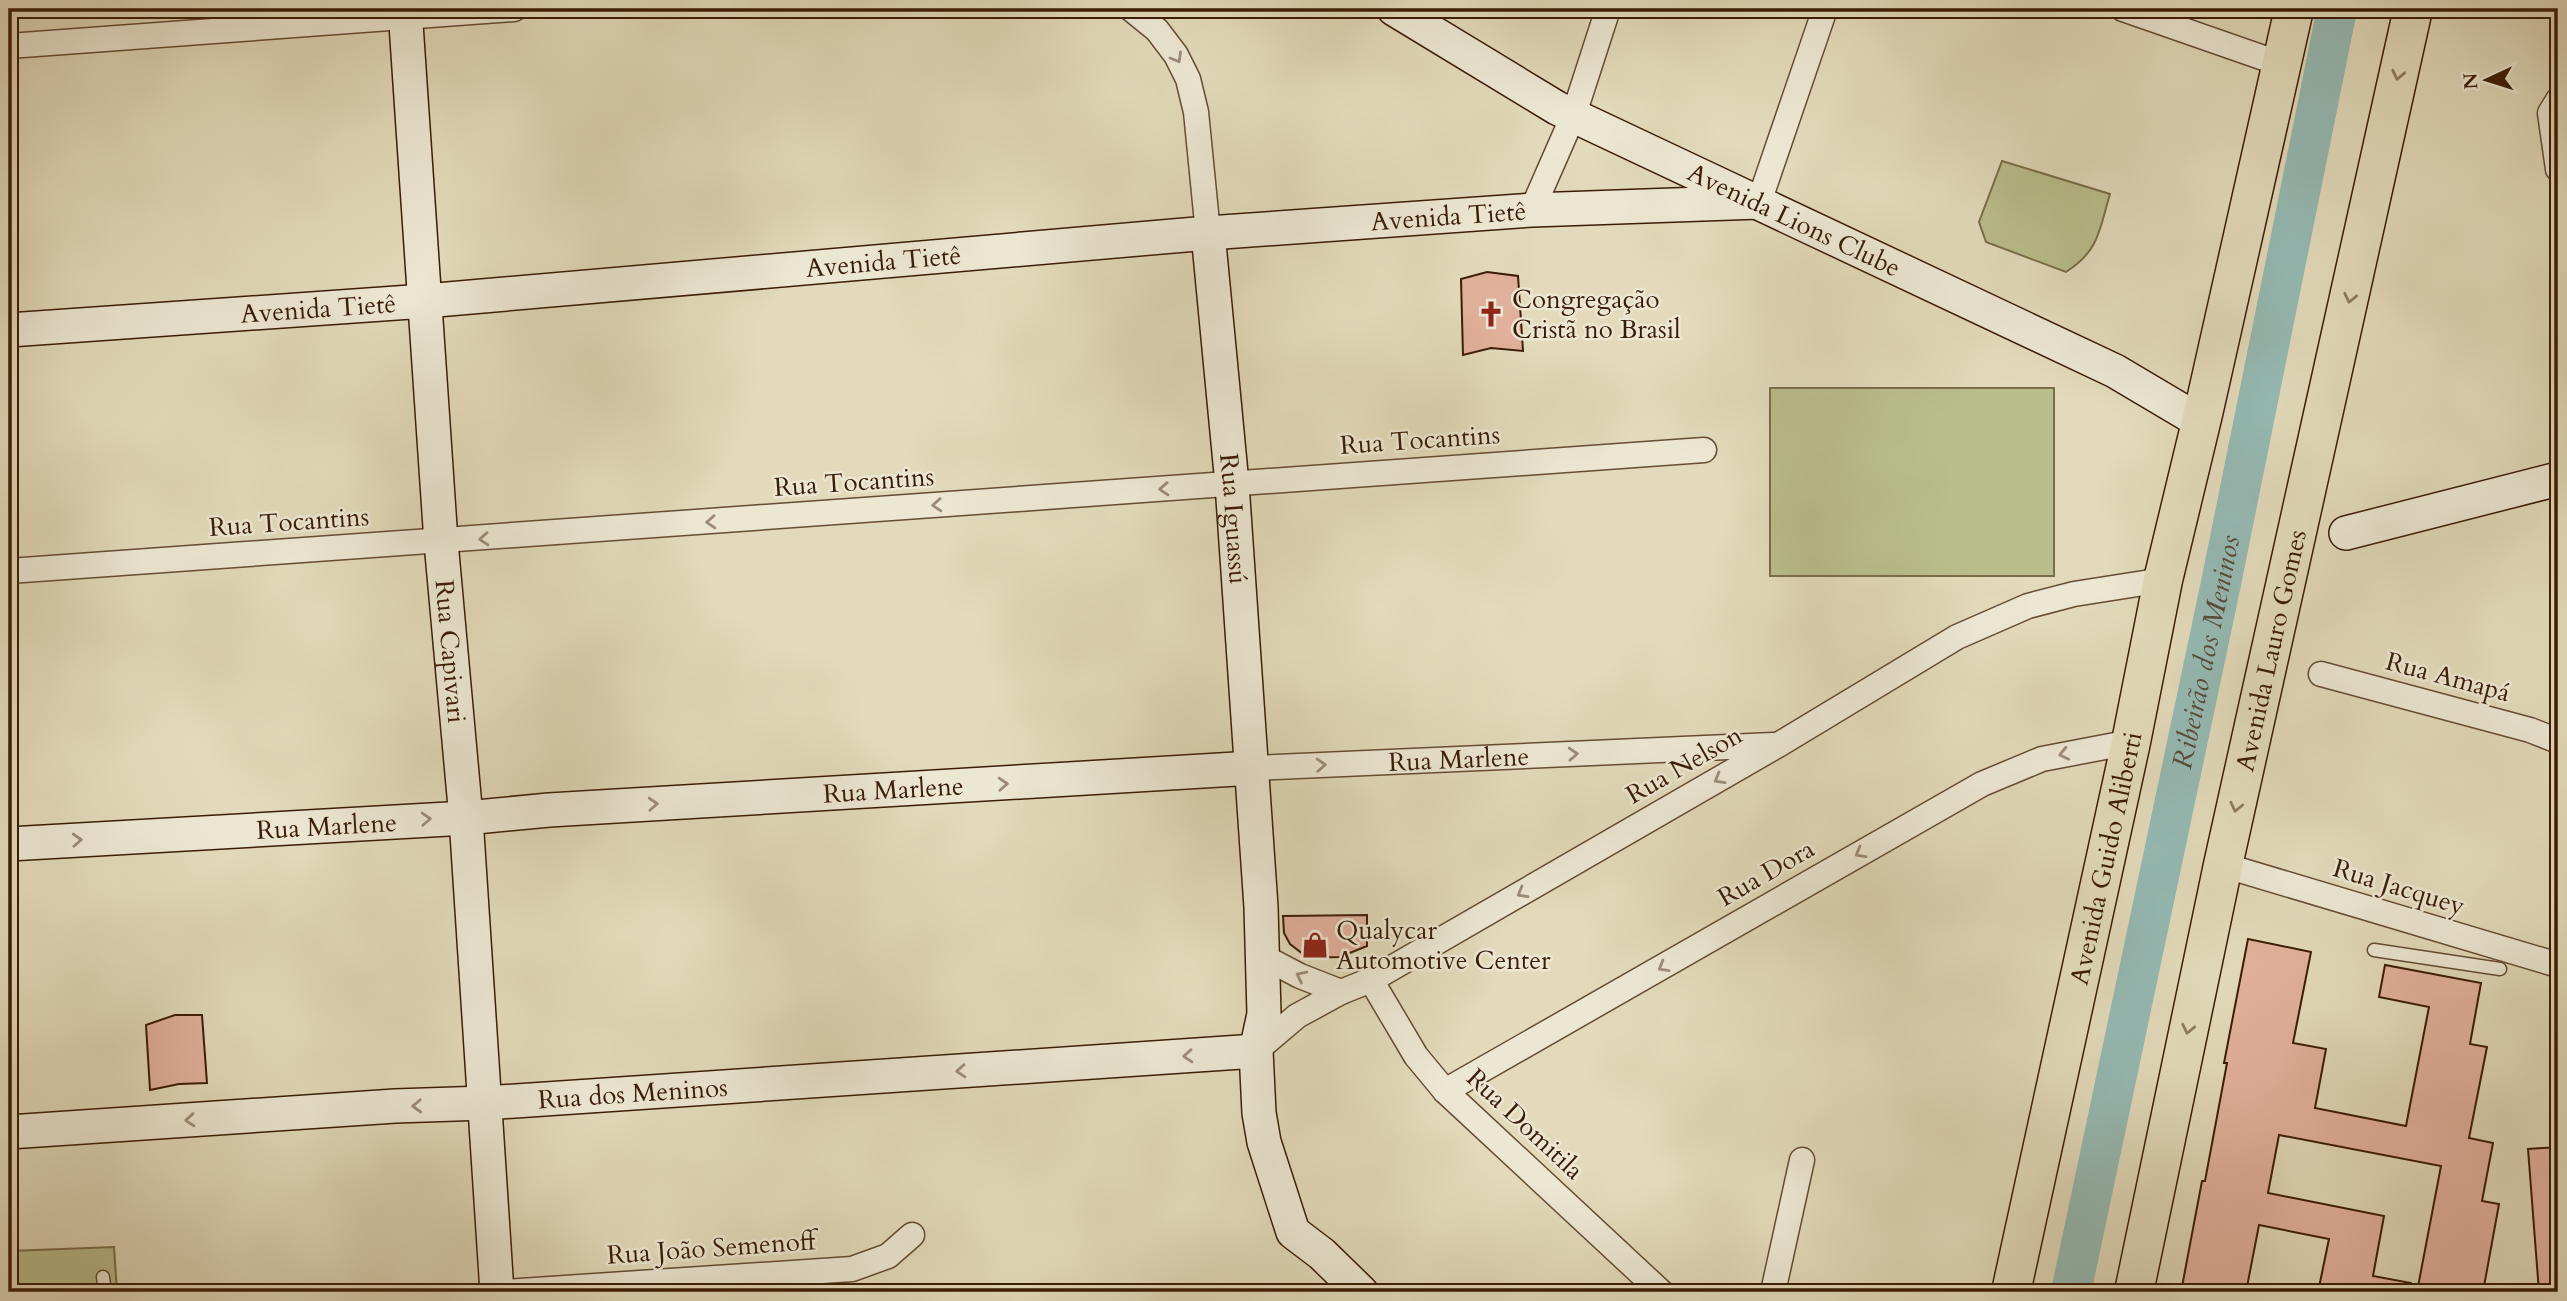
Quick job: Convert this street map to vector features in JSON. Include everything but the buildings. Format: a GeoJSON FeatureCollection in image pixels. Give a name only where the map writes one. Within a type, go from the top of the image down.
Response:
{"type":"FeatureCollection","features":[{"type":"Feature","properties":{"kind":"main road"},"geometry":{"type":"LineString","coordinates":[[2201,422],[2294,9]]}},
{"type":"Feature","properties":{"kind":"main road","name":"Avenida Lauro Gomes"},"geometry":{"type":"LineString","coordinates":[[2134,1292],[2223,865],[2413,9]]}},
{"type":"Feature","properties":{"kind":"main road","name":"Avenida Guido Aliberti"},"geometry":{"type":"LineString","coordinates":[[2011,1292],[2131,741],[2163,580],[2201,422]]}},
{"type":"Feature","properties":{"kind":"street"},"geometry":{"type":"LineString","coordinates":[[9,46],[405,13],[514,9]]}},
{"type":"Feature","properties":{"kind":"street","name":"Rua Iguassú"},"geometry":{"type":"LineString","coordinates":[[1131,9],[1157,30],[1176,55],[1188,79],[1196,112],[1232,484],[1253,768],[1264,1014],[1256,1051],[1259,1113],[1264,1142],[1293,1232],[1322,1254],[1361,1292]]}},
{"type":"Feature","properties":{"kind":"street","name":"Avenida Lions Clube"},"geometry":{"type":"LineString","coordinates":[[1394,9],[1558,108],[2115,371],[2201,422]]}},
{"type":"Feature","properties":{"kind":"street"},"geometry":{"type":"LineString","coordinates":[[1532,210],[1574,114],[1608,9]]}},
{"type":"Feature","properties":{"kind":"street"},"geometry":{"type":"LineString","coordinates":[[1759,202],[1825,9]]}},
{"type":"Feature","properties":{"kind":"street"},"geometry":{"type":"LineString","coordinates":[[2123,9],[2281,64]]}},
{"type":"Feature","properties":{"kind":"street","name":"Rua Capivari"},"geometry":{"type":"LineString","coordinates":[[405,13],[441,542],[466,818],[496,1292]]}},
{"type":"Feature","properties":{"kind":"street"},"geometry":{"type":"LineString","coordinates":[[2554,106],[2558,169]]}},
{"type":"Feature","properties":{"kind":"street","name":"Avenida Tietê"},"geometry":{"type":"LineString","coordinates":[[9,330],[425,301],[1209,233],[1532,210],[1759,202]]}},
{"type":"Feature","properties":{"kind":"street","name":"Rua Tocantins"},"geometry":{"type":"LineString","coordinates":[[9,571],[1704,450]]}},
{"type":"Feature","properties":{"kind":"street"},"geometry":{"type":"LineString","coordinates":[[2346,533],[2558,479]]}},
{"type":"Feature","properties":{"kind":"street","name":"Rua Nelson"},"geometry":{"type":"LineString","coordinates":[[1256,1051],[1297,1016],[1341,992],[1371,981],[1778,745],[1957,637],[2028,606],[2074,594],[2163,580]]}},
{"type":"Feature","properties":{"kind":"street","name":"Rua Amapá"},"geometry":{"type":"LineString","coordinates":[[2321,674],[2530,730],[2558,741]]}},
{"type":"Feature","properties":{"kind":"street"},"geometry":{"type":"LineString","coordinates":[[2530,730],[2558,723]]}},
{"type":"Feature","properties":{"kind":"street","name":"Rua Dora"},"geometry":{"type":"LineString","coordinates":[[1445,1091],[1982,783],[2042,759],[2131,741]]}},
{"type":"Feature","properties":{"kind":"street","name":"Rua Marlene"},"geometry":{"type":"LineString","coordinates":[[9,844],[1253,768],[1778,745]]}},
{"type":"Feature","properties":{"kind":"street","name":"Rua Jacquey"},"geometry":{"type":"LineString","coordinates":[[2223,865],[2558,965]]}},
{"type":"Feature","properties":{"kind":"street"},"geometry":{"type":"LineString","coordinates":[[1262,956],[1300,976],[1341,992]]}},
{"type":"Feature","properties":{"kind":"street","name":"Rua Domitila"},"geometry":{"type":"LineString","coordinates":[[1371,981],[1416,1056],[1445,1091],[1661,1292]]}},
{"type":"Feature","properties":{"kind":"street","name":"Rua dos Meninos"},"geometry":{"type":"LineString","coordinates":[[9,1132],[1256,1051]]}},
{"type":"Feature","properties":{"kind":"street"},"geometry":{"type":"LineString","coordinates":[[1773,1292],[1802,1160]]}},
{"type":"Feature","properties":{"kind":"street","name":"Rua João Semenoff"},"geometry":{"type":"LineString","coordinates":[[503,1292],[852,1269],[888,1256],[912,1235]]}},
{"type":"Feature","properties":{"kind":"lane"},"geometry":{"type":"LineString","coordinates":[[2374,950],[2500,969]]}},
{"type":"Feature","properties":{"kind":"lane"},"geometry":{"type":"LineString","coordinates":[[103,1277],[104,1292]]}},
{"type":"Feature","properties":{"kind":"green space"},"geometry":{"type":"Polygon","coordinates":[[[2002,161],[2110,194],[2092,247],[2086,256],[2066,272],[1986,242],[1979,222],[2002,161]]]}},
{"type":"Feature","properties":{"kind":"green space"},"geometry":{"type":"Polygon","coordinates":[[[1770,388],[2054,388],[2054,576],[1770,576],[1770,388]]]}},
{"type":"Feature","properties":{"kind":"green space"},"geometry":{"type":"Polygon","coordinates":[[[114,1247],[117,1292],[9,1292],[9,1251],[114,1247]]]}},
{"type":"Feature","properties":{"kind":"waterway","name":"Ribeirão dos Meninos"},"geometry":{"type":"LineString","coordinates":[[2071,1292],[2220,588],[2337,9]]}},
{"type":"Feature","properties":{"kind":"place","name":"Congregação Cristã no Brasil"},"geometry":{"type":"Point","coordinates":[1491,314]}},
{"type":"Feature","properties":{"kind":"place","name":"Qualycar Automotive Center"},"geometry":{"type":"Point","coordinates":[1315,945]}}]}
